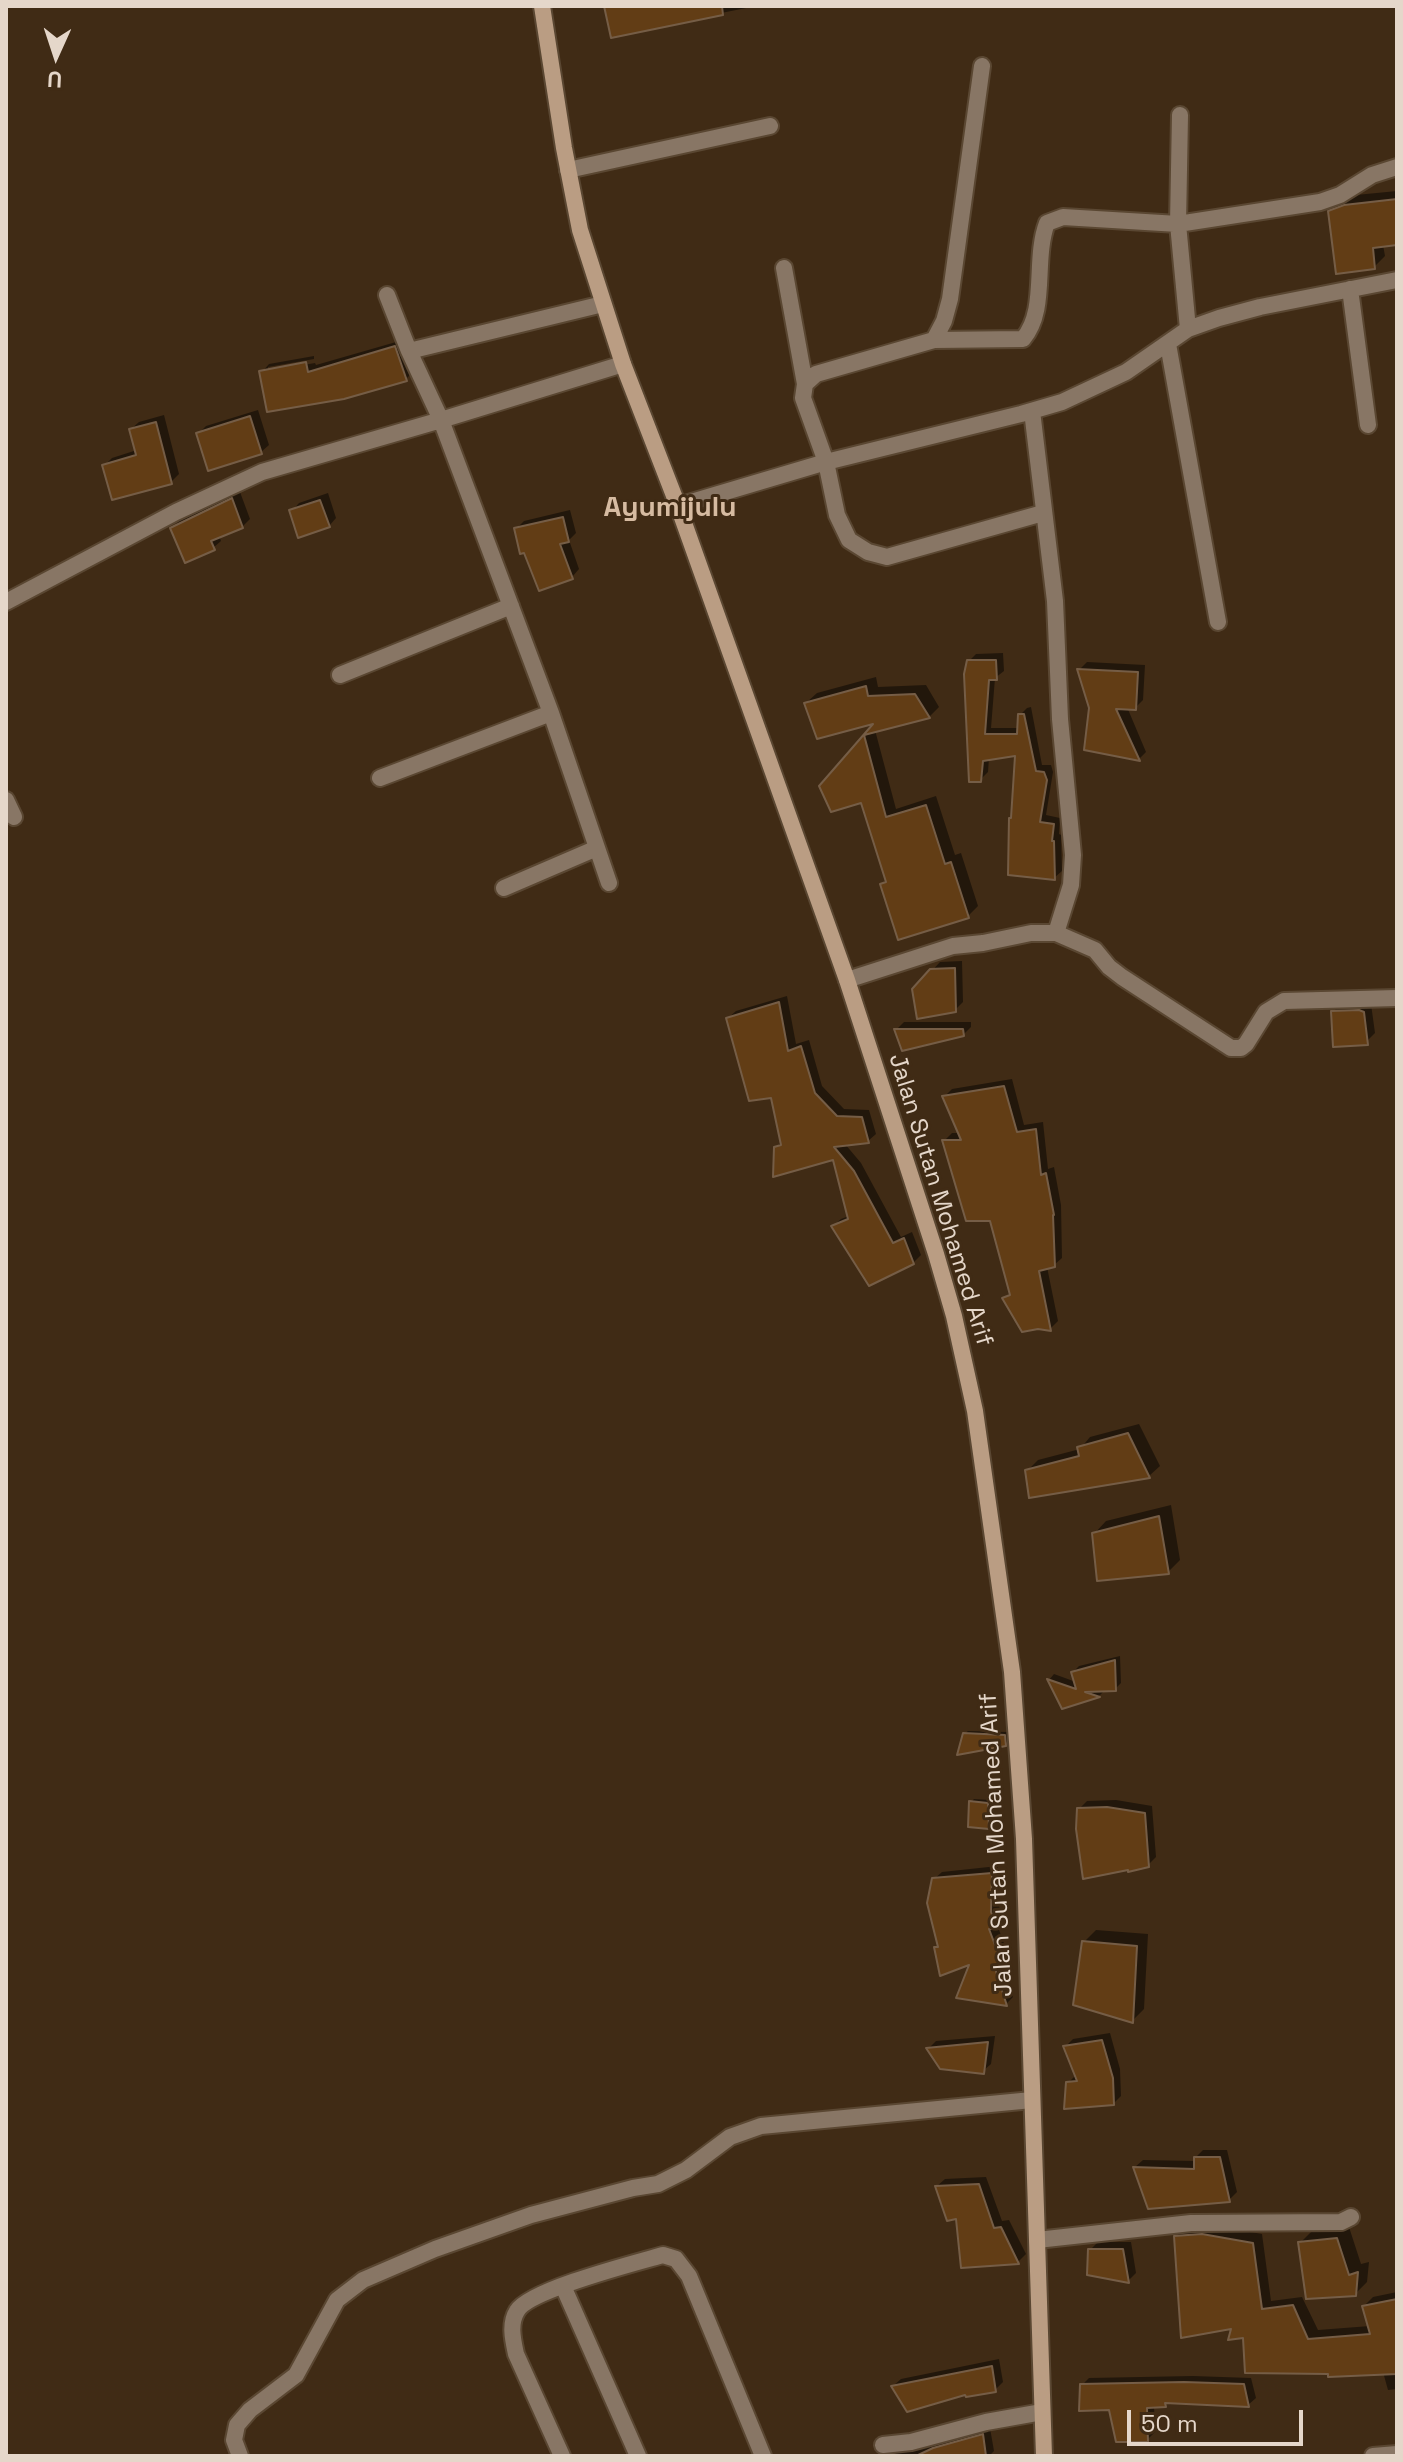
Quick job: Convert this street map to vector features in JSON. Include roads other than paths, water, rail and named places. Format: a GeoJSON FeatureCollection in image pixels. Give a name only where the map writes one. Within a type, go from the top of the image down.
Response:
{"type":"FeatureCollection","features":[{"type":"Feature","properties":{"kind":"street","name":"Jalan Sutan Mohamed Arif"},"geometry":{"type":"LineString","coordinates":[[542,6],[580,230],[623,364],[678,506],[847,980],[941,1270],[975,1411],[1012,1672],[1024,1839],[1044,2456]]}},
{"type":"Feature","properties":{"kind":"street"},"geometry":{"type":"LineString","coordinates":[[934,340],[944,321],[950,299],[982,66]]}},
{"type":"Feature","properties":{"kind":"street"},"geometry":{"type":"LineString","coordinates":[[1180,115],[1178,224],[1188,329]]}},
{"type":"Feature","properties":{"kind":"street"},"geometry":{"type":"LineString","coordinates":[[568,170],[770,126]]}},
{"type":"Feature","properties":{"kind":"street"},"geometry":{"type":"LineString","coordinates":[[805,384],[816,374],[934,340],[1023,339],[1036,317],[1041,240],[1047,223],[1063,217],[1178,224],[1320,202],[1340,195],[1372,175],[1397,167]]}},
{"type":"Feature","properties":{"kind":"street"},"geometry":{"type":"LineString","coordinates":[[784,268],[805,384],[803,398],[826,462],[837,515],[849,540],[868,552],[887,557],[1043,513]]}},
{"type":"Feature","properties":{"kind":"street"},"geometry":{"type":"LineString","coordinates":[[678,506],[826,462],[1062,402],[1126,372],[1188,329],[1260,307],[1397,280]]}},
{"type":"Feature","properties":{"kind":"street"},"geometry":{"type":"LineString","coordinates":[[1350,289],[1368,425]]}},
{"type":"Feature","properties":{"kind":"street"},"geometry":{"type":"LineString","coordinates":[[387,295],[441,420],[551,713],[609,883]]}},
{"type":"Feature","properties":{"kind":"street"},"geometry":{"type":"LineString","coordinates":[[409,351],[603,304]]}},
{"type":"Feature","properties":{"kind":"street"},"geometry":{"type":"LineString","coordinates":[[1168,344],[1218,622]]}},
{"type":"Feature","properties":{"kind":"street"},"geometry":{"type":"LineString","coordinates":[[6,602],[176,512],[262,472],[623,364]]}},
{"type":"Feature","properties":{"kind":"street"},"geometry":{"type":"LineString","coordinates":[[1032,411],[1055,601],[1060,719],[1073,855],[1071,885],[1056,933]]}},
{"type":"Feature","properties":{"kind":"street"},"geometry":{"type":"LineString","coordinates":[[340,675],[511,606]]}},
{"type":"Feature","properties":{"kind":"street"},"geometry":{"type":"LineString","coordinates":[[380,778],[551,713]]}},
{"type":"Feature","properties":{"kind":"street"},"geometry":{"type":"LineString","coordinates":[[6,800],[14,817]]}},
{"type":"Feature","properties":{"kind":"street"},"geometry":{"type":"LineString","coordinates":[[504,888],[597,848]]}},
{"type":"Feature","properties":{"kind":"street"},"geometry":{"type":"LineString","coordinates":[[847,980],[953,946],[1031,933],[1056,933],[1095,950],[1122,977],[1231,1048],[1241,1048],[1246,1044],[1266,1012],[1284,1001],[1397,998]]}},
{"type":"Feature","properties":{"kind":"street"},"geometry":{"type":"LineString","coordinates":[[240,2456],[234,2440],[237,2425],[250,2410],[296,2375],[337,2300],[363,2280],[435,2249],[531,2215],[658,2184],[686,2170],[730,2137],[761,2126],[1032,2100]]}},
{"type":"Feature","properties":{"kind":"street"},"geometry":{"type":"LineString","coordinates":[[1037,2240],[1191,2223],[1341,2222],[1351,2217]]}},
{"type":"Feature","properties":{"kind":"street"},"geometry":{"type":"LineString","coordinates":[[562,2456],[516,2354],[513,2320],[518,2309],[527,2301],[563,2286],[663,2255],[676,2259],[689,2276],[763,2456]]}},
{"type":"Feature","properties":{"kind":"street"},"geometry":{"type":"LineString","coordinates":[[563,2286],[638,2456]]}},
{"type":"Feature","properties":{"kind":"street"},"geometry":{"type":"LineString","coordinates":[[883,2445],[911,2442],[986,2422],[1042,2412]]}},
{"type":"Feature","properties":{"kind":"street"},"geometry":{"type":"LineString","coordinates":[[1373,2456],[1397,2454]]}},
{"type":"Feature","properties":{"kind":"district","name":"Ayumijulu"},"geometry":{"type":"Point","coordinates":[670,508]}}]}
